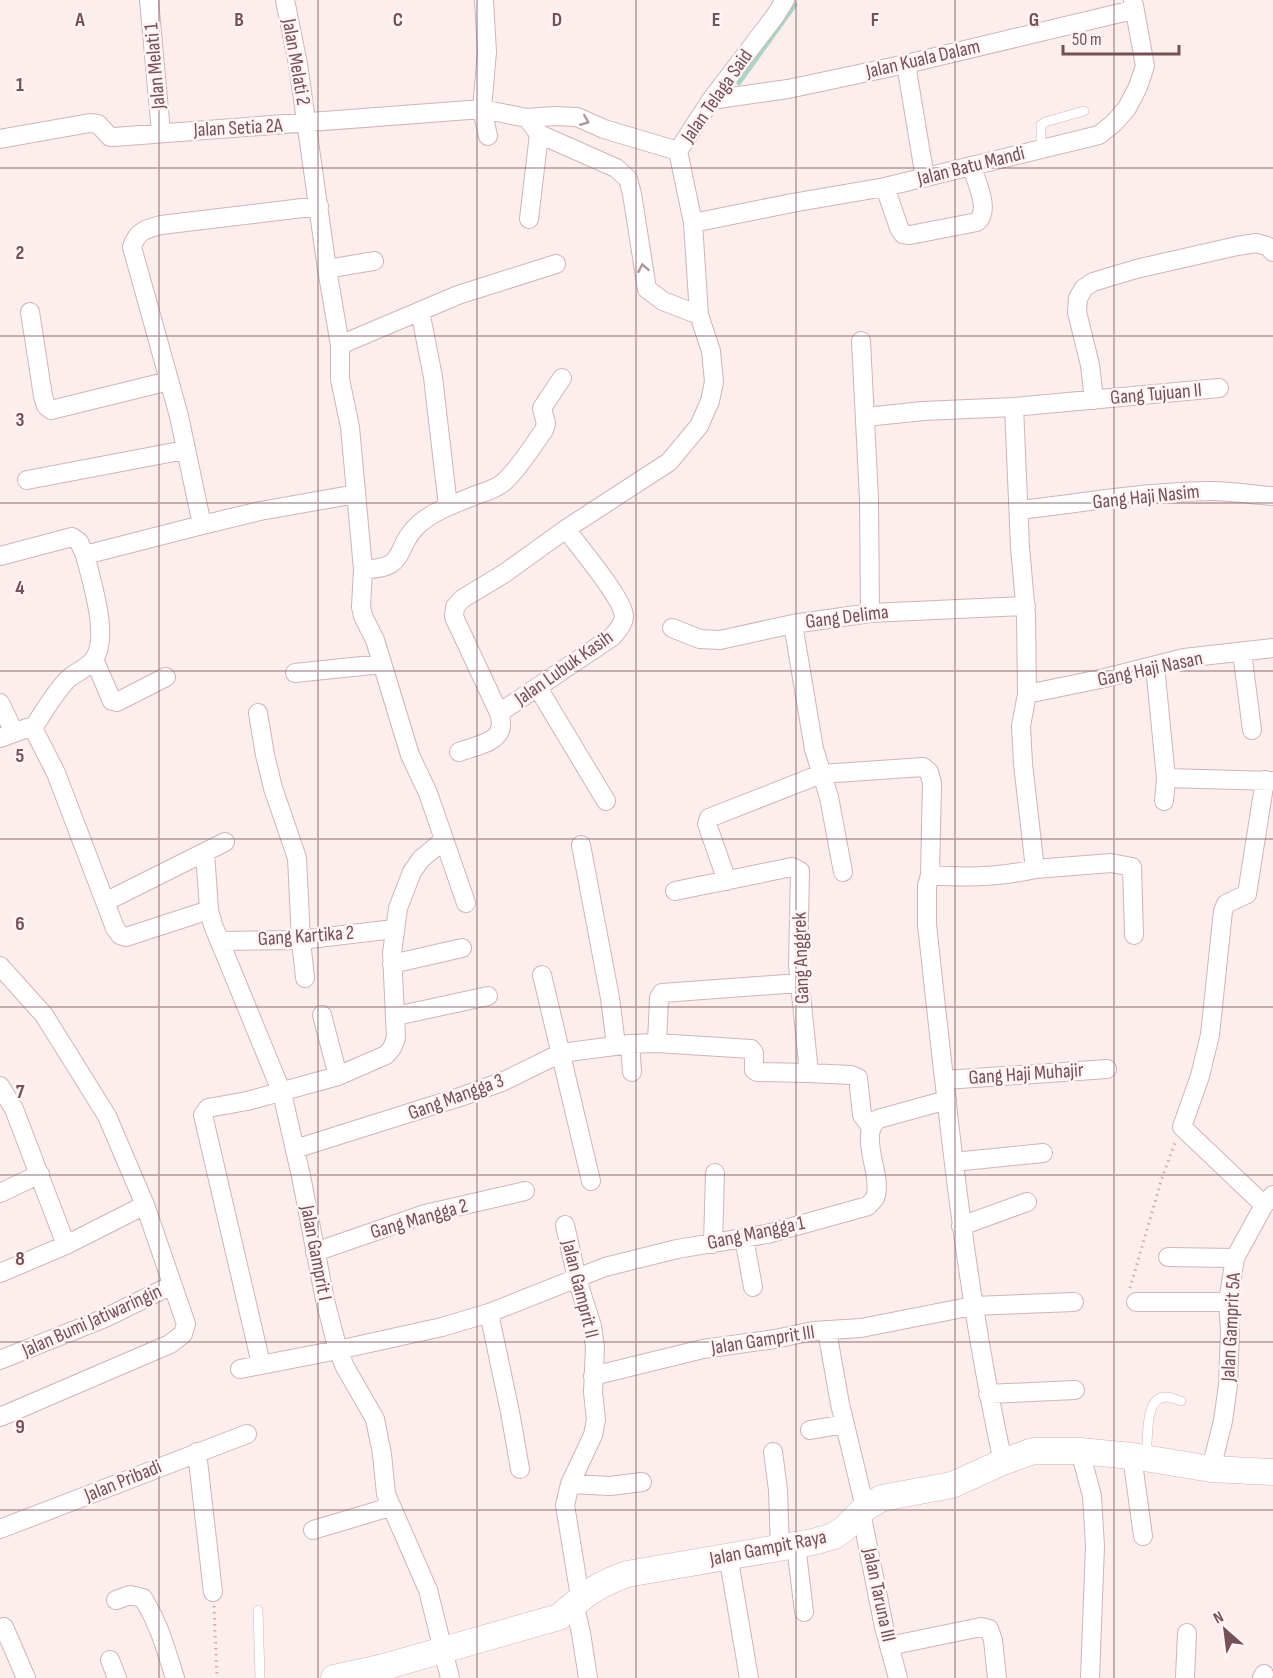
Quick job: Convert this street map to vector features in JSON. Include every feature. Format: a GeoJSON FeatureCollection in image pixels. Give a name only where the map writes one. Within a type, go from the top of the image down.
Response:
{"type":"FeatureCollection","features":[{"type":"Feature","properties":{"kind":"street","name":"Jalan Melati 1"},"geometry":{"type":"LineString","coordinates":[[149,0],[161,132]]}},
{"type":"Feature","properties":{"kind":"street","name":"Jalan Melati 2"},"geometry":{"type":"LineString","coordinates":[[285,0],[298,64],[340,345],[340,379],[350,427],[363,569],[361,607],[375,640],[410,755],[428,793],[466,903]]}},
{"type":"Feature","properties":{"kind":"street"},"geometry":{"type":"LineString","coordinates":[[484,0],[487,52],[482,109],[488,136]]}},
{"type":"Feature","properties":{"kind":"street","name":"Jalan Telaga Said"},"geometry":{"type":"LineString","coordinates":[[527,118],[577,117],[604,129],[678,151],[711,100],[775,16],[784,0]]}},
{"type":"Feature","properties":{"kind":"street","name":"Jalan Kuala Dalam"},"geometry":{"type":"LineString","coordinates":[[711,100],[788,89],[906,64],[1133,5]]}},
{"type":"Feature","properties":{"kind":"street","name":"Jalan Batu Mandi"},"geometry":{"type":"LineString","coordinates":[[693,223],[885,187],[1099,135],[1127,108],[1138,87],[1145,66],[1133,5]]}},
{"type":"Feature","properties":{"kind":"street"},"geometry":{"type":"LineString","coordinates":[[906,64],[925,178]]}},
{"type":"Feature","properties":{"kind":"street","name":"Jalan Setia 2A"},"geometry":{"type":"LineString","coordinates":[[0,139],[90,123],[98,124],[110,137],[307,124],[482,109],[527,118]]}},
{"type":"Feature","properties":{"kind":"street"},"geometry":{"type":"LineString","coordinates":[[527,118],[539,134],[616,168],[628,179],[647,289],[663,301],[699,315]]}},
{"type":"Feature","properties":{"kind":"street"},"geometry":{"type":"LineString","coordinates":[[529,219],[539,134]]}},
{"type":"Feature","properties":{"kind":"street","name":"Jalan Lubuk Kasih"},"geometry":{"type":"LineString","coordinates":[[566,529],[619,602],[624,617],[621,627],[612,637],[499,713],[454,617],[455,607],[462,599],[505,573],[566,529],[669,462],[699,426],[710,401],[714,382],[711,351],[699,315],[693,223],[678,151]]}},
{"type":"Feature","properties":{"kind":"street"},"geometry":{"type":"LineString","coordinates":[[885,187],[903,234],[910,235],[977,222],[982,217],[984,208],[972,167]]}},
{"type":"Feature","properties":{"kind":"street"},"geometry":{"type":"LineString","coordinates":[[202,525],[179,416],[132,246],[134,239],[142,230],[161,225],[319,206]]}},
{"type":"Feature","properties":{"kind":"street"},"geometry":{"type":"LineString","coordinates":[[1094,400],[1090,365],[1077,312],[1078,298],[1084,288],[1094,282],[1136,269],[1237,246],[1256,243],[1267,246],[1273,252]]}},
{"type":"Feature","properties":{"kind":"street"},"geometry":{"type":"LineString","coordinates":[[327,268],[374,261]]}},
{"type":"Feature","properties":{"kind":"street"},"geometry":{"type":"LineString","coordinates":[[340,345],[458,295],[556,264]]}},
{"type":"Feature","properties":{"kind":"street"},"geometry":{"type":"LineString","coordinates":[[420,311],[433,376],[448,506]]}},
{"type":"Feature","properties":{"kind":"street"},"geometry":{"type":"LineString","coordinates":[[30,312],[43,396],[46,406],[51,410],[169,381]]}},
{"type":"Feature","properties":{"kind":"street"},"geometry":{"type":"LineString","coordinates":[[861,341],[866,417],[870,613]]}},
{"type":"Feature","properties":{"kind":"street"},"geometry":{"type":"LineString","coordinates":[[363,569],[381,570],[399,556],[409,535],[419,524],[448,506],[504,483],[544,430],[546,424],[542,408],[562,378]]}},
{"type":"Feature","properties":{"kind":"street","name":"Gang Tujuan II"},"geometry":{"type":"LineString","coordinates":[[866,417],[922,411],[1014,407],[1219,388]]}},
{"type":"Feature","properties":{"kind":"street"},"geometry":{"type":"LineString","coordinates":[[1014,407],[1018,510],[1026,606],[1027,694],[1021,726],[1022,755],[1035,868]]}},
{"type":"Feature","properties":{"kind":"street"},"geometry":{"type":"LineString","coordinates":[[27,480],[185,450]]}},
{"type":"Feature","properties":{"kind":"street","name":"Gang Haji Nasim"},"geometry":{"type":"LineString","coordinates":[[1018,510],[1146,494],[1215,491],[1273,496]]}},
{"type":"Feature","properties":{"kind":"street"},"geometry":{"type":"LineString","coordinates":[[85,555],[260,511],[356,494]]}},
{"type":"Feature","properties":{"kind":"street"},"geometry":{"type":"LineString","coordinates":[[0,556],[72,537],[79,542],[85,555],[96,598],[99,625],[99,649],[94,659],[65,682],[33,728],[7,735],[0,703]]}},
{"type":"Feature","properties":{"kind":"street","name":"Gang Delima"},"geometry":{"type":"LineString","coordinates":[[672,628],[700,639],[720,639],[793,624],[870,613],[1026,606]]}},
{"type":"Feature","properties":{"kind":"street"},"geometry":{"type":"LineString","coordinates":[[793,624],[814,749],[829,798],[843,872]]}},
{"type":"Feature","properties":{"kind":"street","name":"Gang Haji Nasan"},"geometry":{"type":"LineString","coordinates":[[1027,694],[1184,658],[1273,648]]}},
{"type":"Feature","properties":{"kind":"street"},"geometry":{"type":"LineString","coordinates":[[1242,652],[1252,730]]}},
{"type":"Feature","properties":{"kind":"street"},"geometry":{"type":"LineString","coordinates":[[94,659],[112,701],[117,702],[166,677]]}},
{"type":"Feature","properties":{"kind":"street"},"geometry":{"type":"LineString","coordinates":[[295,673],[381,664]]}},
{"type":"Feature","properties":{"kind":"street"},"geometry":{"type":"LineString","coordinates":[[1155,666],[1166,778],[1164,801]]}},
{"type":"Feature","properties":{"kind":"street"},"geometry":{"type":"LineString","coordinates":[[538,687],[606,801]]}},
{"type":"Feature","properties":{"kind":"street"},"geometry":{"type":"LineString","coordinates":[[258,713],[273,788],[297,858],[305,978]]}},
{"type":"Feature","properties":{"kind":"street"},"geometry":{"type":"LineString","coordinates":[[459,752],[497,737],[503,723],[499,713]]}},
{"type":"Feature","properties":{"kind":"street"},"geometry":{"type":"LineString","coordinates":[[33,728],[56,773],[115,928],[120,935],[126,937],[209,910]]}},
{"type":"Feature","properties":{"kind":"street"},"geometry":{"type":"LineString","coordinates":[[727,880],[707,824],[709,818],[821,774],[923,767],[929,772],[932,783],[927,925],[961,1226],[988,1394],[1003,1462]]}},
{"type":"Feature","properties":{"kind":"street"},"geometry":{"type":"LineString","coordinates":[[1166,778],[1269,781],[1247,894],[1226,904],[1223,911],[1210,1035],[1200,1076],[1182,1127],[1267,1209]]}},
{"type":"Feature","properties":{"kind":"street"},"geometry":{"type":"LineString","coordinates":[[261,1364],[203,1115],[208,1108],[282,1093],[338,1076],[386,1055],[396,1038],[392,964],[398,908],[412,872],[421,859],[444,840]]}},
{"type":"Feature","properties":{"kind":"street"},"geometry":{"type":"LineString","coordinates":[[105,902],[225,842]]}},
{"type":"Feature","properties":{"kind":"street"},"geometry":{"type":"LineString","coordinates":[[580,845],[610,998],[632,1072]]}},
{"type":"Feature","properties":{"kind":"street","name":"Jalan Gamprit I"},"geometry":{"type":"LineString","coordinates":[[205,852],[209,910],[219,941],[282,1093],[325,1300],[338,1350],[345,1367],[375,1419],[382,1454],[384,1484],[390,1507],[428,1590],[450,1678]]}},
{"type":"Feature","properties":{"kind":"street"},"geometry":{"type":"LineString","coordinates":[[930,875],[956,877],[1008,875],[1035,868],[1111,863],[1132,867],[1134,935]]}},
{"type":"Feature","properties":{"kind":"street","name":"Gang Anggrek"},"geometry":{"type":"LineString","coordinates":[[675,891],[792,867],[800,871],[798,964],[809,1073]]}},
{"type":"Feature","properties":{"kind":"street","name":"Gang Kartika 2"},"geometry":{"type":"LineString","coordinates":[[219,941],[301,940],[394,929]]}},
{"type":"Feature","properties":{"kind":"street"},"geometry":{"type":"LineString","coordinates":[[392,964],[462,948]]}},
{"type":"Feature","properties":{"kind":"street","name":"Jalan Bumi Jatiwaringin"},"geometry":{"type":"LineString","coordinates":[[0,966],[44,1016],[106,1116],[144,1205],[172,1286],[105,1318],[0,1360]]}},
{"type":"Feature","properties":{"kind":"street"},"geometry":{"type":"LineString","coordinates":[[542,975],[591,1180]]}},
{"type":"Feature","properties":{"kind":"street"},"geometry":{"type":"LineString","coordinates":[[657,1042],[658,998],[662,993],[799,983]]}},
{"type":"Feature","properties":{"kind":"street"},"geometry":{"type":"LineString","coordinates":[[396,1016],[488,996]]}},
{"type":"Feature","properties":{"kind":"street"},"geometry":{"type":"LineString","coordinates":[[322,1015],[338,1076]]}},
{"type":"Feature","properties":{"kind":"street","name":"Gang Mangga 3"},"geometry":{"type":"LineString","coordinates":[[295,1149],[463,1096],[504,1081],[561,1053],[623,1044],[657,1042],[751,1049],[754,1053],[754,1070],[757,1072],[809,1073]]}},
{"type":"Feature","properties":{"kind":"street","name":"Gang Haji Muhajir"},"geometry":{"type":"LineString","coordinates":[[945,1080],[1107,1069]]}},
{"type":"Feature","properties":{"kind":"street"},"geometry":{"type":"LineString","coordinates":[[809,1073],[851,1075],[858,1078],[862,1114],[871,1127],[878,1119],[947,1100]]}},
{"type":"Feature","properties":{"kind":"street"},"geometry":{"type":"LineString","coordinates":[[0,1086],[7,1112],[40,1174],[66,1245]]}},
{"type":"Feature","properties":{"kind":"street","name":"Gang Mangga 1"},"geometry":{"type":"LineString","coordinates":[[240,1369],[419,1332],[489,1313],[605,1267],[666,1252],[767,1234],[868,1206],[875,1198],[876,1185],[871,1127]]}},
{"type":"Feature","properties":{"kind":"street"},"geometry":{"type":"LineString","coordinates":[[954,1162],[1043,1153]]}},
{"type":"Feature","properties":{"kind":"street"},"geometry":{"type":"LineString","coordinates":[[713,1244],[715,1173]]}},
{"type":"Feature","properties":{"kind":"street"},"geometry":{"type":"LineString","coordinates":[[0,1193],[40,1174]]}},
{"type":"Feature","properties":{"kind":"street","name":"Gang Mangga 2"},"geometry":{"type":"LineString","coordinates":[[315,1251],[425,1214],[525,1191]]}},
{"type":"Feature","properties":{"kind":"street"},"geometry":{"type":"LineString","coordinates":[[961,1226],[1028,1202]]}},
{"type":"Feature","properties":{"kind":"street"},"geometry":{"type":"LineString","coordinates":[[0,1274],[66,1245],[144,1205]]}},
{"type":"Feature","properties":{"kind":"street","name":"Jalan Gamprit 5A"},"geometry":{"type":"LineString","coordinates":[[1212,1469],[1223,1421],[1228,1385],[1230,1330],[1228,1302],[1235,1258],[1267,1209]]}},
{"type":"Feature","properties":{"kind":"street","name":"Jalan Gamprit II"},"geometry":{"type":"LineString","coordinates":[[565,1225],[577,1279],[592,1326],[595,1354],[593,1376],[596,1420],[593,1435],[570,1484],[565,1505],[588,1678]]}},
{"type":"Feature","properties":{"kind":"street"},"geometry":{"type":"LineString","coordinates":[[744,1238],[753,1287]]}},
{"type":"Feature","properties":{"kind":"street"},"geometry":{"type":"LineString","coordinates":[[1168,1257],[1235,1258]]}},
{"type":"Feature","properties":{"kind":"street"},"geometry":{"type":"LineString","coordinates":[[0,1417],[177,1339],[186,1329],[186,1324],[172,1286]]}},
{"type":"Feature","properties":{"kind":"street"},"geometry":{"type":"LineString","coordinates":[[827,1331],[861,1328],[973,1306],[1074,1302]]}},
{"type":"Feature","properties":{"kind":"street"},"geometry":{"type":"LineString","coordinates":[[1136,1302],[1228,1302]]}},
{"type":"Feature","properties":{"kind":"street"},"geometry":{"type":"LineString","coordinates":[[489,1313],[520,1469]]}},
{"type":"Feature","properties":{"kind":"street","name":"Jalan Gamprit III"},"geometry":{"type":"LineString","coordinates":[[593,1376],[703,1349],[813,1331],[827,1331],[863,1510]]}},
{"type":"Feature","properties":{"kind":"street"},"geometry":{"type":"LineString","coordinates":[[988,1394],[1075,1390]]}},
{"type":"Feature","properties":{"kind":"street"},"geometry":{"type":"LineString","coordinates":[[810,1430],[845,1424]]}},
{"type":"Feature","properties":{"kind":"street","name":"Jalan Pribadi"},"geometry":{"type":"LineString","coordinates":[[0,1529],[247,1434]]}},
{"type":"Feature","properties":{"kind":"street","name":"Jalan Gampit Raya"},"geometry":{"type":"LineString","coordinates":[[334,1678],[380,1668],[559,1617],[577,1600],[602,1583],[627,1574],[834,1536],[863,1510],[882,1498],[952,1485],[1033,1451],[1080,1451],[1139,1457],[1212,1469],[1266,1472]]}},
{"type":"Feature","properties":{"kind":"street"},"geometry":{"type":"LineString","coordinates":[[1080,1451],[1092,1496],[1095,1546],[1090,1678]]}},
{"type":"Feature","properties":{"kind":"street"},"geometry":{"type":"LineString","coordinates":[[196,1452],[213,1592]]}},
{"type":"Feature","properties":{"kind":"street"},"geometry":{"type":"LineString","coordinates":[[773,1452],[788,1546],[804,1612]]}},
{"type":"Feature","properties":{"kind":"street"},"geometry":{"type":"LineString","coordinates":[[1139,1457],[1143,1536]]}},
{"type":"Feature","properties":{"kind":"street"},"geometry":{"type":"LineString","coordinates":[[570,1484],[610,1486],[642,1482]]}},
{"type":"Feature","properties":{"kind":"street"},"geometry":{"type":"LineString","coordinates":[[313,1530],[390,1507]]}},
{"type":"Feature","properties":{"kind":"street","name":"Jalan Taruna III"},"geometry":{"type":"LineString","coordinates":[[863,1510],[889,1646],[898,1678]]}},
{"type":"Feature","properties":{"kind":"street"},"geometry":{"type":"LineString","coordinates":[[728,1556],[749,1678]]}},
{"type":"Feature","properties":{"kind":"street"},"geometry":{"type":"LineString","coordinates":[[116,1600],[130,1595],[143,1598],[165,1642],[175,1678]]}},
{"type":"Feature","properties":{"kind":"street"},"geometry":{"type":"LineString","coordinates":[[889,1646],[981,1626],[989,1629],[993,1640],[997,1678]]}},
{"type":"Feature","properties":{"kind":"street"},"geometry":{"type":"LineString","coordinates":[[4,1627],[26,1678]]}},
{"type":"Feature","properties":{"kind":"street"},"geometry":{"type":"LineString","coordinates":[[1185,1678],[1187,1633]]}},
{"type":"Feature","properties":{"kind":"street"},"geometry":{"type":"LineString","coordinates":[[110,1660],[117,1678]]}},
{"type":"Feature","properties":{"kind":"lane"},"geometry":{"type":"LineString","coordinates":[[1041,150],[1041,125],[1084,111]]}},
{"type":"Feature","properties":{"kind":"lane"},"geometry":{"type":"LineString","coordinates":[[1139,1457],[1152,1405],[1157,1400],[1166,1397],[1181,1401]]}},
{"type":"Feature","properties":{"kind":"lane"},"geometry":{"type":"LineString","coordinates":[[258,1610],[260,1678]]}},
{"type":"Feature","properties":{"kind":"path"},"geometry":{"type":"LineString","coordinates":[[1136,1302],[1131,1298],[1129,1292],[1162,1178],[1182,1127]]}},
{"type":"Feature","properties":{"kind":"path"},"geometry":{"type":"LineString","coordinates":[[213,1592],[217,1678]]}},
{"type":"Feature","properties":{"kind":"waterway"},"geometry":{"type":"LineString","coordinates":[[739,83],[795,5]]}}]}
